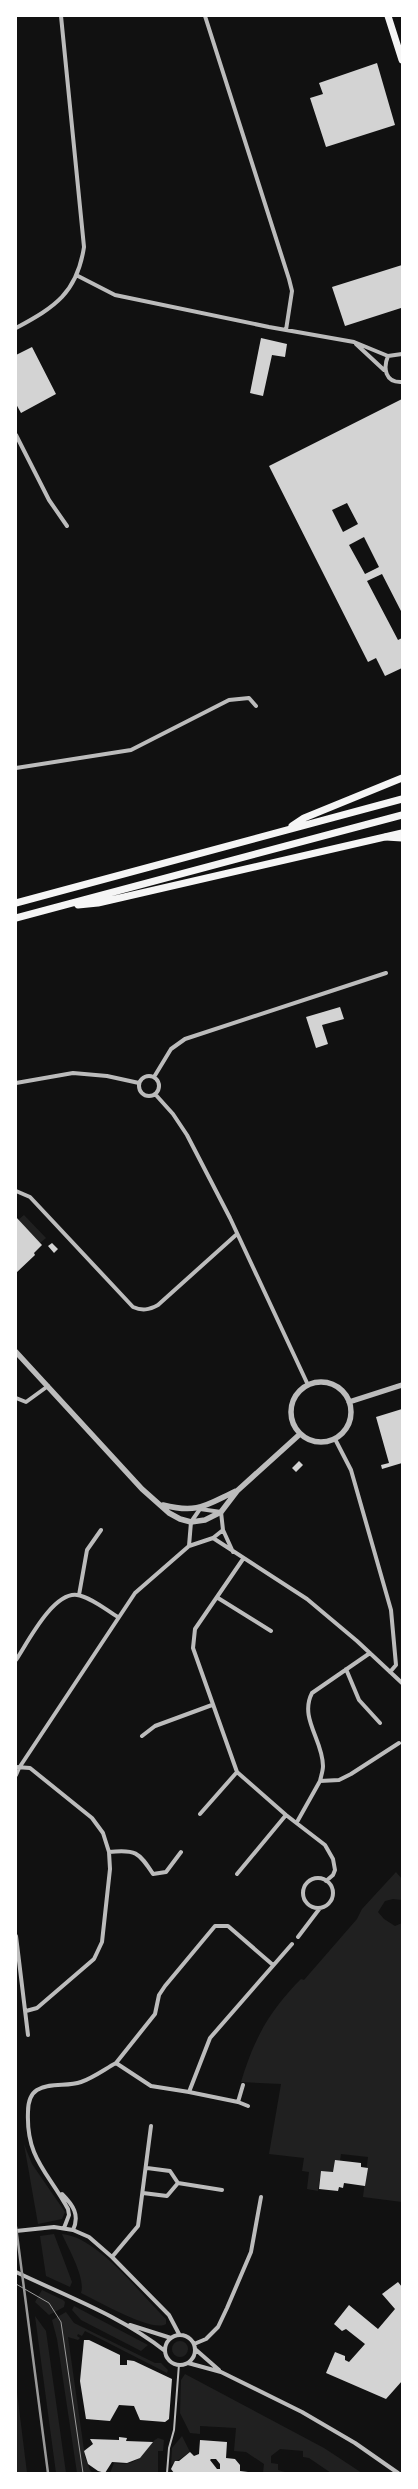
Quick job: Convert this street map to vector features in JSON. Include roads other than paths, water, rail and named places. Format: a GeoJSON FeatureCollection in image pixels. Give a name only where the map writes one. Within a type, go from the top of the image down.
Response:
{"type":"FeatureCollection","features":[{"type":"Feature","properties":{"kind":"main road"},"geometry":{"type":"LineString","coordinates":[[388,16],[402,60]]}},
{"type":"Feature","properties":{"kind":"main road"},"geometry":{"type":"LineString","coordinates":[[286,830],[304,818],[402,778]]}},
{"type":"Feature","properties":{"kind":"main road"},"geometry":{"type":"LineString","coordinates":[[16,902],[402,799]]}},
{"type":"Feature","properties":{"kind":"main road"},"geometry":{"type":"LineString","coordinates":[[16,918],[223,864],[402,814]]}},
{"type":"Feature","properties":{"kind":"main road"},"geometry":{"type":"LineString","coordinates":[[58,906],[98,903],[402,833]]}},
{"type":"Feature","properties":{"kind":"main road"},"geometry":{"type":"LineString","coordinates":[[384,836],[402,838]]}},
{"type":"Feature","properties":{"kind":"street"},"geometry":{"type":"LineString","coordinates":[[16,328],[57,303],[78,276],[84,247],[61,16]]}},
{"type":"Feature","properties":{"kind":"street"},"geometry":{"type":"LineString","coordinates":[[206,16],[289,279],[292,291],[286,330]]}},
{"type":"Feature","properties":{"kind":"street"},"geometry":{"type":"LineString","coordinates":[[78,276],[115,295],[286,330],[354,342],[388,356],[402,354]]}},
{"type":"Feature","properties":{"kind":"street"},"geometry":{"type":"LineString","coordinates":[[354,342],[384,370],[391,380],[402,382]]}},
{"type":"Feature","properties":{"kind":"street"},"geometry":{"type":"LineString","coordinates":[[384,370],[388,356]]}},
{"type":"Feature","properties":{"kind":"street"},"geometry":{"type":"LineString","coordinates":[[16,435],[50,500],[67,526]]}},
{"type":"Feature","properties":{"kind":"street"},"geometry":{"type":"LineString","coordinates":[[16,768],[131,750],[229,700],[249,698],[256,706]]}},
{"type":"Feature","properties":{"kind":"street"},"geometry":{"type":"LineString","coordinates":[[154,1077],[171,1049],[185,1039],[386,973]]}},
{"type":"Feature","properties":{"kind":"street"},"geometry":{"type":"LineString","coordinates":[[16,1083],[73,1073],[107,1076],[138,1083]]}},
{"type":"Feature","properties":{"kind":"street"},"geometry":{"type":"LineString","coordinates":[[138,1083],[145,1076],[154,1077]]}},
{"type":"Feature","properties":{"kind":"street"},"geometry":{"type":"LineString","coordinates":[[154,1077],[159,1085],[155,1094]]}},
{"type":"Feature","properties":{"kind":"street"},"geometry":{"type":"LineString","coordinates":[[138,1083],[142,1093],[148,1096],[155,1094]]}},
{"type":"Feature","properties":{"kind":"street"},"geometry":{"type":"LineString","coordinates":[[155,1094],[173,1114],[187,1136],[237,1234],[308,1385]]}},
{"type":"Feature","properties":{"kind":"street"},"geometry":{"type":"LineString","coordinates":[[16,1192],[30,1197],[133,1307],[138,1309],[146,1310],[158,1305],[237,1234]]}},
{"type":"Feature","properties":{"kind":"street"},"geometry":{"type":"LineString","coordinates":[[16,1352],[142,1489],[163,1505],[169,1513],[191,1522],[205,1520],[221,1512],[237,1491],[300,1434]]}},
{"type":"Feature","properties":{"kind":"street"},"geometry":{"type":"LineString","coordinates":[[325,1382],[335,1385],[347,1395],[349,1402],[352,1415],[349,1425],[335,1439],[317,1442],[300,1434],[292,1417],[292,1407],[300,1391],[308,1385],[325,1382]]}},
{"type":"Feature","properties":{"kind":"street"},"geometry":{"type":"LineString","coordinates":[[349,1402],[402,1385]]}},
{"type":"Feature","properties":{"kind":"street"},"geometry":{"type":"LineString","coordinates":[[16,1398],[26,1402],[48,1386]]}},
{"type":"Feature","properties":{"kind":"street"},"geometry":{"type":"LineString","coordinates":[[335,1439],[351,1470],[392,1615],[396,1665],[390,1672]]}},
{"type":"Feature","properties":{"kind":"street"},"geometry":{"type":"LineString","coordinates":[[189,1546],[191,1522],[200,1509],[237,1491]]}},
{"type":"Feature","properties":{"kind":"street"},"geometry":{"type":"LineString","coordinates":[[163,1505],[181,1510],[200,1509],[221,1512]]}},
{"type":"Feature","properties":{"kind":"street"},"geometry":{"type":"LineString","coordinates":[[221,1512],[223,1530],[233,1552]]}},
{"type":"Feature","properties":{"kind":"street"},"geometry":{"type":"LineString","coordinates":[[79,1595],[87,1550],[101,1530]]}},
{"type":"Feature","properties":{"kind":"street"},"geometry":{"type":"LineString","coordinates":[[16,1775],[17,1767],[135,1593],[189,1546],[212,1538],[223,1530]]}},
{"type":"Feature","properties":{"kind":"street"},"geometry":{"type":"LineString","coordinates":[[212,1538],[307,1599],[370,1653],[402,1683]]}},
{"type":"Feature","properties":{"kind":"street"},"geometry":{"type":"LineString","coordinates":[[243,1559],[218,1598],[195,1629],[193,1648],[237,1772],[286,1815],[325,1845],[330,1852],[335,1870],[333,1875],[326,1881]]}},
{"type":"Feature","properties":{"kind":"street"},"geometry":{"type":"LineString","coordinates":[[16,1660],[54,1604],[71,1595],[79,1595],[118,1617]]}},
{"type":"Feature","properties":{"kind":"street"},"geometry":{"type":"LineString","coordinates":[[218,1598],[271,1631]]}},
{"type":"Feature","properties":{"kind":"street"},"geometry":{"type":"LineString","coordinates":[[297,1822],[320,1781],[323,1766],[307,1711],[308,1701],[312,1693],[370,1653]]}},
{"type":"Feature","properties":{"kind":"street"},"geometry":{"type":"LineString","coordinates":[[346,1669],[359,1700],[380,1723]]}},
{"type":"Feature","properties":{"kind":"street"},"geometry":{"type":"LineString","coordinates":[[142,1736],[155,1726],[212,1705]]}},
{"type":"Feature","properties":{"kind":"street"},"geometry":{"type":"LineString","coordinates":[[320,1781],[339,1780],[352,1774],[399,1743]]}},
{"type":"Feature","properties":{"kind":"street"},"geometry":{"type":"LineString","coordinates":[[17,1767],[30,1768],[92,1818],[103,1833],[109,1852],[105,1930],[94,1959],[37,2008],[26,2011]]}},
{"type":"Feature","properties":{"kind":"street"},"geometry":{"type":"LineString","coordinates":[[200,1814],[237,1772]]}},
{"type":"Feature","properties":{"kind":"street"},"geometry":{"type":"LineString","coordinates":[[237,1874],[286,1815]]}},
{"type":"Feature","properties":{"kind":"street"},"geometry":{"type":"LineString","coordinates":[[109,1852],[131,1851],[138,1853],[153,1874],[166,1872],[181,1852]]}},
{"type":"Feature","properties":{"kind":"street"},"geometry":{"type":"LineString","coordinates":[[298,1936],[320,1908],[332,1899],[332,1889],[326,1881],[321,1879],[311,1880],[304,1888],[304,1898],[306,1903],[315,1908],[320,1908]]}},
{"type":"Feature","properties":{"kind":"street"},"geometry":{"type":"LineString","coordinates":[[64,2228],[69,2215],[62,2197],[33,2153],[28,2131],[29,2102],[36,2090],[58,2084],[81,2082],[116,2063],[155,2014],[159,1995],[215,1926],[228,1926],[273,1965]]}},
{"type":"Feature","properties":{"kind":"street"},"geometry":{"type":"LineString","coordinates":[[16,1936],[28,2036]]}},
{"type":"Feature","properties":{"kind":"street"},"geometry":{"type":"LineString","coordinates":[[189,2092],[210,2038],[292,1944]]}},
{"type":"Feature","properties":{"kind":"street"},"geometry":{"type":"LineString","coordinates":[[116,2063],[151,2086],[238,2102],[248,2106]]}},
{"type":"Feature","properties":{"kind":"street"},"geometry":{"type":"LineString","coordinates":[[238,2102],[243,2085]]}},
{"type":"Feature","properties":{"kind":"street"},"geometry":{"type":"LineString","coordinates":[[112,2257],[138,2226],[147,2168],[151,2126]]}},
{"type":"Feature","properties":{"kind":"street"},"geometry":{"type":"LineString","coordinates":[[147,2168],[170,2171],[178,2183],[222,2190]]}},
{"type":"Feature","properties":{"kind":"street"},"geometry":{"type":"LineString","coordinates":[[143,2194],[167,2196],[178,2183]]}},
{"type":"Feature","properties":{"kind":"street"},"geometry":{"type":"LineString","coordinates":[[54,2186],[72,2204],[75,2211],[76,2223],[73,2230]]}},
{"type":"Feature","properties":{"kind":"street"},"geometry":{"type":"LineString","coordinates":[[194,2344],[206,2339],[218,2327],[227,2308],[251,2252],[261,2197]]}},
{"type":"Feature","properties":{"kind":"street"},"geometry":{"type":"LineString","coordinates":[[16,2232],[34,2229],[64,2228],[73,2230],[89,2238],[112,2257],[169,2315],[179,2334],[188,2337],[196,2349],[221,2372]]}},
{"type":"Feature","properties":{"kind":"street"},"geometry":{"type":"LineString","coordinates":[[16,2272],[118,2321],[154,2341],[165,2351],[169,2360],[179,2364],[188,2363],[221,2372],[309,2416],[355,2443],[398,2473]]}},
{"type":"Feature","properties":{"kind":"street"},"geometry":{"type":"LineString","coordinates":[[118,2321],[171,2338]]}},
{"type":"Feature","properties":{"kind":"street"},"geometry":{"type":"LineString","coordinates":[[165,2351],[171,2338],[179,2334]]}},
{"type":"Feature","properties":{"kind":"street"},"geometry":{"type":"LineString","coordinates":[[188,2363],[193,2358],[196,2349]]}},
{"type":"Feature","properties":{"kind":"lane"},"geometry":{"type":"LineString","coordinates":[[167,2473],[169,2448],[174,2430],[179,2364]]}},
{"type":"Feature","properties":{"kind":"tram line"},"geometry":{"type":"LineString","coordinates":[[16,2284],[49,2303],[61,2322],[83,2473]]}},
{"type":"Feature","properties":{"kind":"railway"},"geometry":{"type":"LineString","coordinates":[[16,2227],[48,2473]]}}]}
